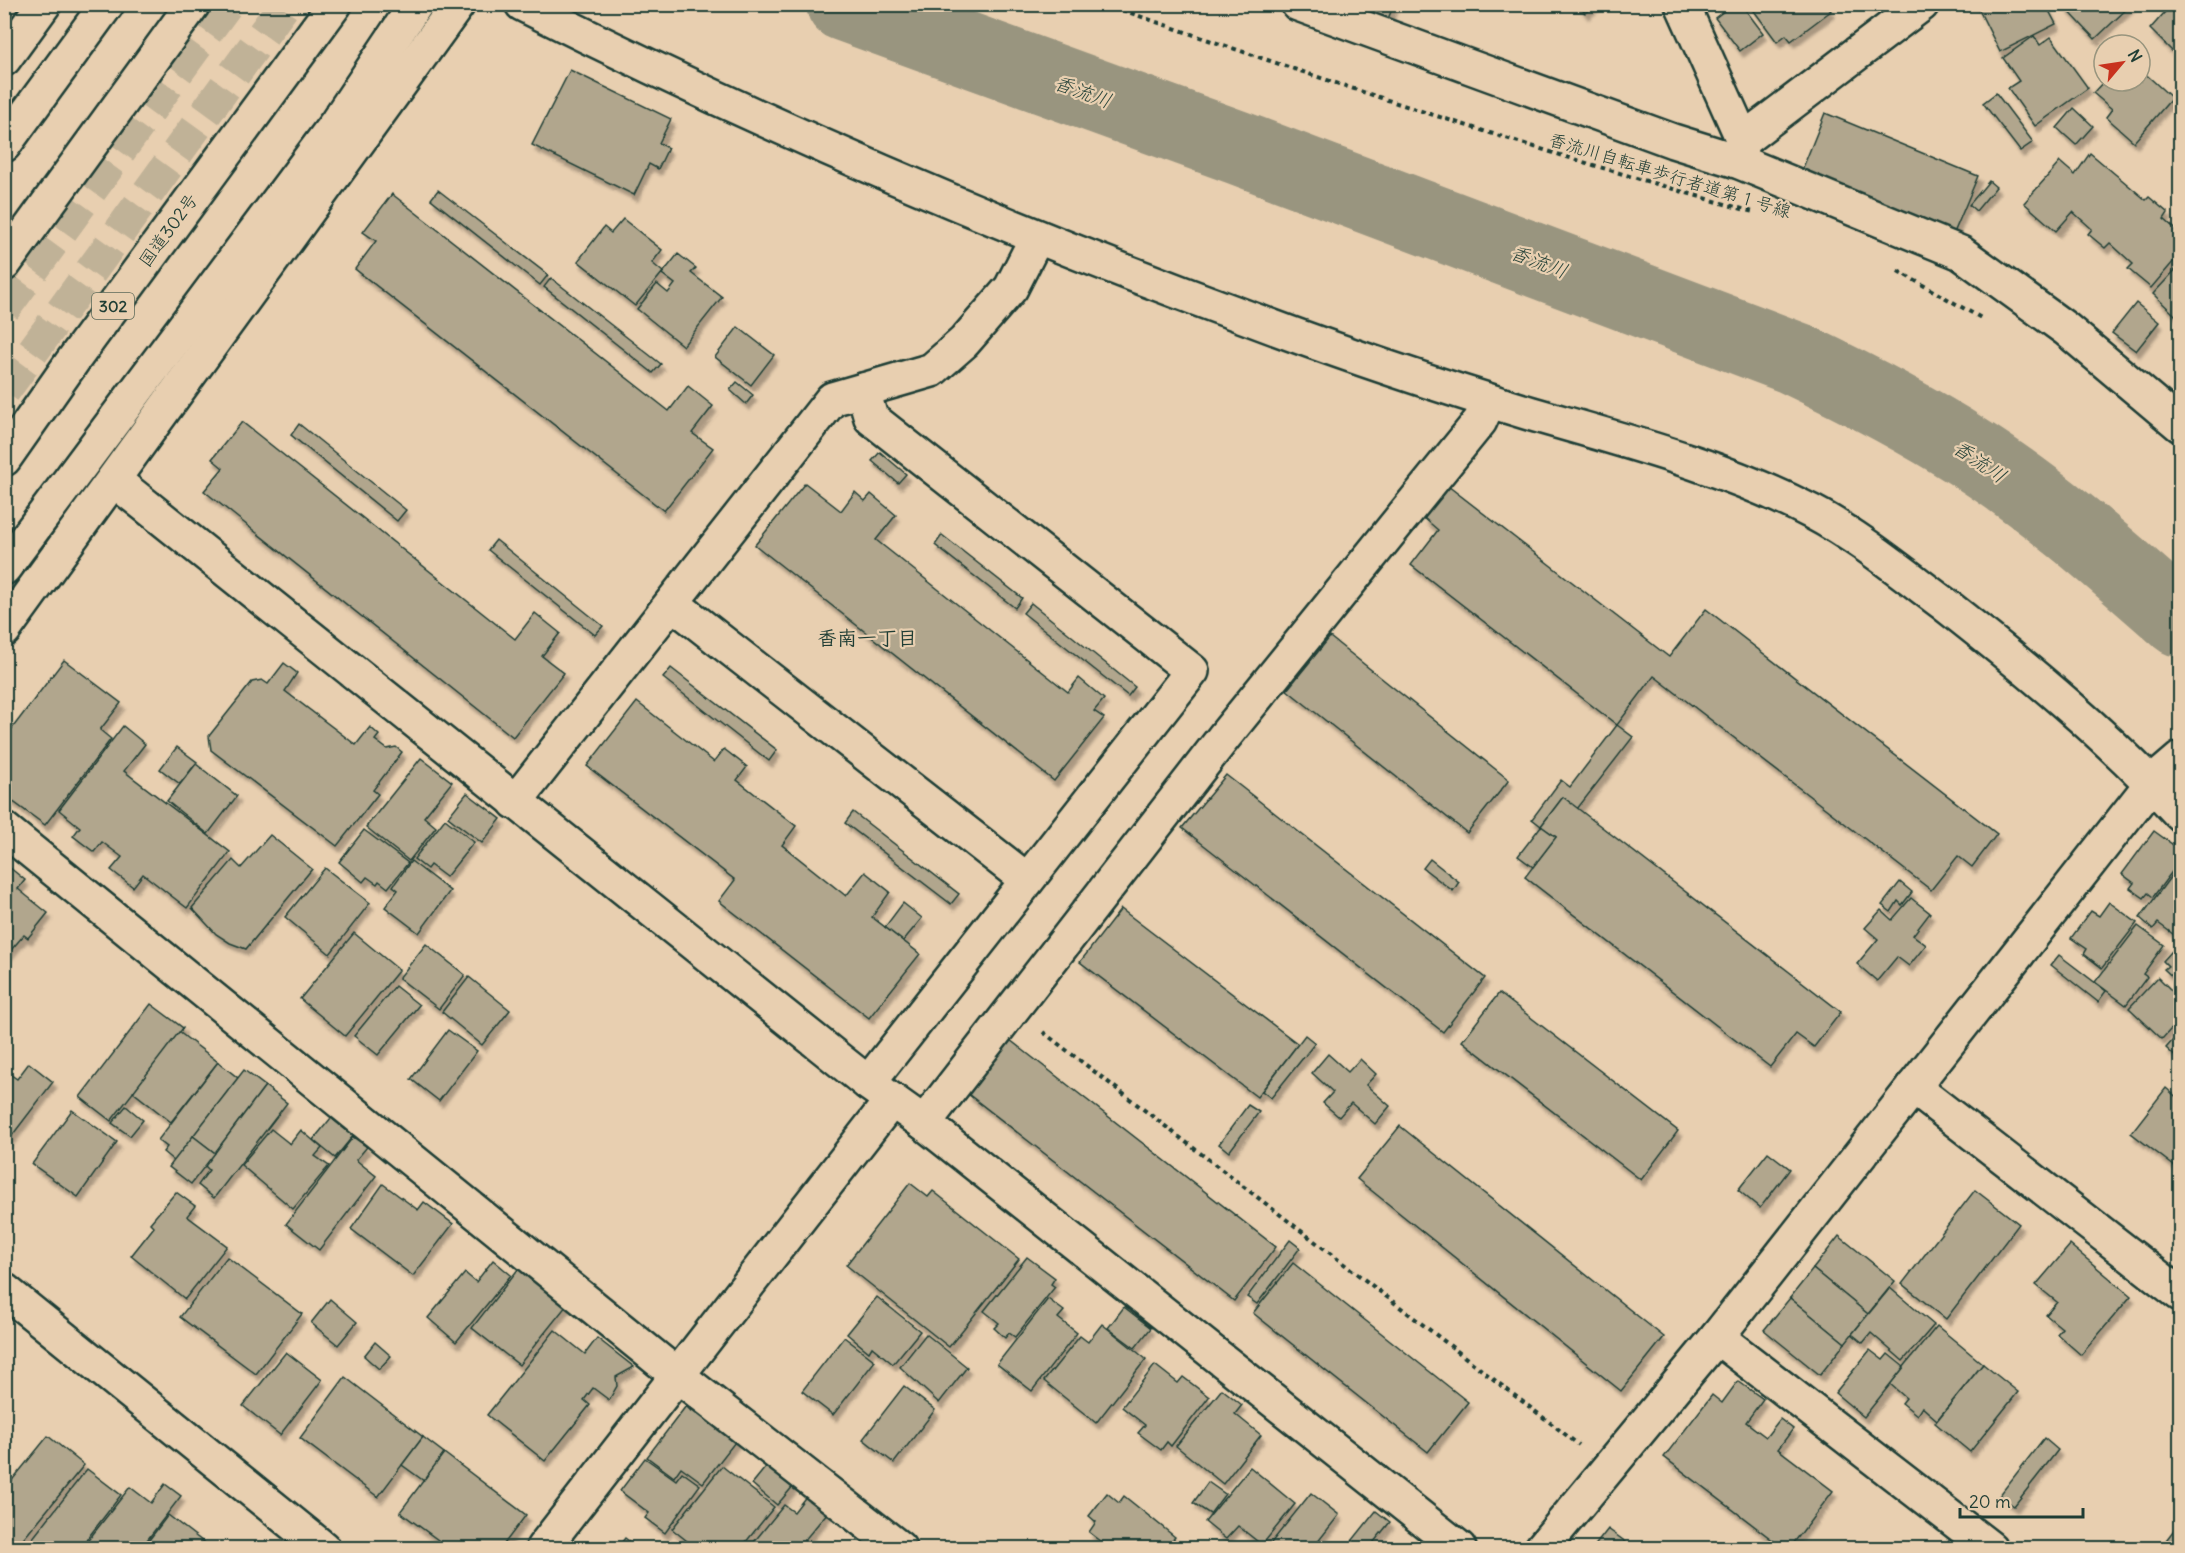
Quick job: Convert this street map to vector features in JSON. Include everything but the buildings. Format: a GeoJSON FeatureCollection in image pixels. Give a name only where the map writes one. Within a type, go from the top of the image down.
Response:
{"type":"FeatureCollection","features":[{"type":"Feature","properties":{"kind":"main road"},"geometry":{"type":"LineString","coordinates":[[4,59],[44,4]]}},
{"type":"Feature","properties":{"kind":"main road"},"geometry":{"type":"LineString","coordinates":[[4,145],[107,4]]}},
{"type":"Feature","properties":{"kind":"main road"},"geometry":{"type":"LineString","coordinates":[[4,264],[193,4]]}},
{"type":"Feature","properties":{"kind":"main road","name":"国道302号"},"geometry":{"type":"LineString","coordinates":[[4,459],[335,4]]}},
{"type":"Feature","properties":{"kind":"main road"},"geometry":{"type":"LineString","coordinates":[[4,568],[337,122],[416,4]]}},
{"type":"Feature","properties":{"kind":"main road"},"geometry":{"type":"LineString","coordinates":[[4,630],[115,481],[458,4]]}},
{"type":"Feature","properties":{"kind":"main road"},"geometry":{"type":"LineString","coordinates":[[522,4],[638,62],[844,158],[1037,237],[1256,321],[1489,401],[1707,466],[1814,513],[1906,574],[2023,665],[2152,783],[2181,814]]}},
{"type":"Feature","properties":{"kind":"main road"},"geometry":{"type":"LineString","coordinates":[[1298,4],[1673,141],[1740,151],[1961,253],[2066,329],[2181,425]]}},
{"type":"Feature","properties":{"kind":"main road"},"geometry":{"type":"LineString","coordinates":[[1682,4],[1740,151]]}},
{"type":"Feature","properties":{"kind":"main road"},"geometry":{"type":"LineString","coordinates":[[1740,151],[1922,4]]}},
{"type":"Feature","properties":{"kind":"main road"},"geometry":{"type":"LineString","coordinates":[[515,802],[832,399],[932,370],[964,342],[1011,288],[1037,237]]}},
{"type":"Feature","properties":{"kind":"main road"},"geometry":{"type":"LineString","coordinates":[[543,1548],[677,1375],[880,1092],[1027,880],[1192,672],[872,418],[863,390]]}},
{"type":"Feature","properties":{"kind":"main road"},"geometry":{"type":"LineString","coordinates":[[924,1123],[1224,736],[1480,421],[1489,401]]}},
{"type":"Feature","properties":{"kind":"main road"},"geometry":{"type":"LineString","coordinates":[[115,481],[880,1092],[924,1123],[1459,1548]]}},
{"type":"Feature","properties":{"kind":"main road"},"geometry":{"type":"LineString","coordinates":[[672,603],[1027,880]]}},
{"type":"Feature","properties":{"kind":"main road"},"geometry":{"type":"LineString","coordinates":[[1542,1548],[1717,1337],[2152,783],[2181,759]]}},
{"type":"Feature","properties":{"kind":"main road"},"geometry":{"type":"LineString","coordinates":[[4,829],[677,1375],[899,1548]]}},
{"type":"Feature","properties":{"kind":"main road"},"geometry":{"type":"LineString","coordinates":[[1913,1087],[2181,1294]]}},
{"type":"Feature","properties":{"kind":"main road"},"geometry":{"type":"LineString","coordinates":[[4,1290],[323,1548]]}},
{"type":"Feature","properties":{"kind":"main road"},"geometry":{"type":"LineString","coordinates":[[1717,1337],[1989,1548]]}},
{"type":"Feature","properties":{"kind":"path","name":"香流川自転車歩行者道第１号線"},"geometry":{"type":"LineString","coordinates":[[1105,4],[1313,77],[1567,158],[1757,213]]}},
{"type":"Feature","properties":{"kind":"path"},"geometry":{"type":"LineString","coordinates":[[1893,268],[1986,321]]}},
{"type":"Feature","properties":{"kind":"path"},"geometry":{"type":"LineString","coordinates":[[1012,1007],[1581,1446]]}},
{"type":"Feature","properties":{"kind":"waterway","name":"香流川"},"geometry":{"type":"LineString","coordinates":[[843,4],[1239,148],[1794,358],[1906,415],[1998,472],[2078,532],[2180,620]]}},
{"type":"Feature","properties":{"kind":"tunnel"},"geometry":{"type":"LineString","coordinates":[[4,309],[227,4]]}},
{"type":"Feature","properties":{"kind":"tunnel"},"geometry":{"type":"LineString","coordinates":[[4,391],[285,4]]}},
{"type":"Feature","properties":{"kind":"district","name":"香南一丁目"},"geometry":{"type":"Point","coordinates":[867,637]}}]}
